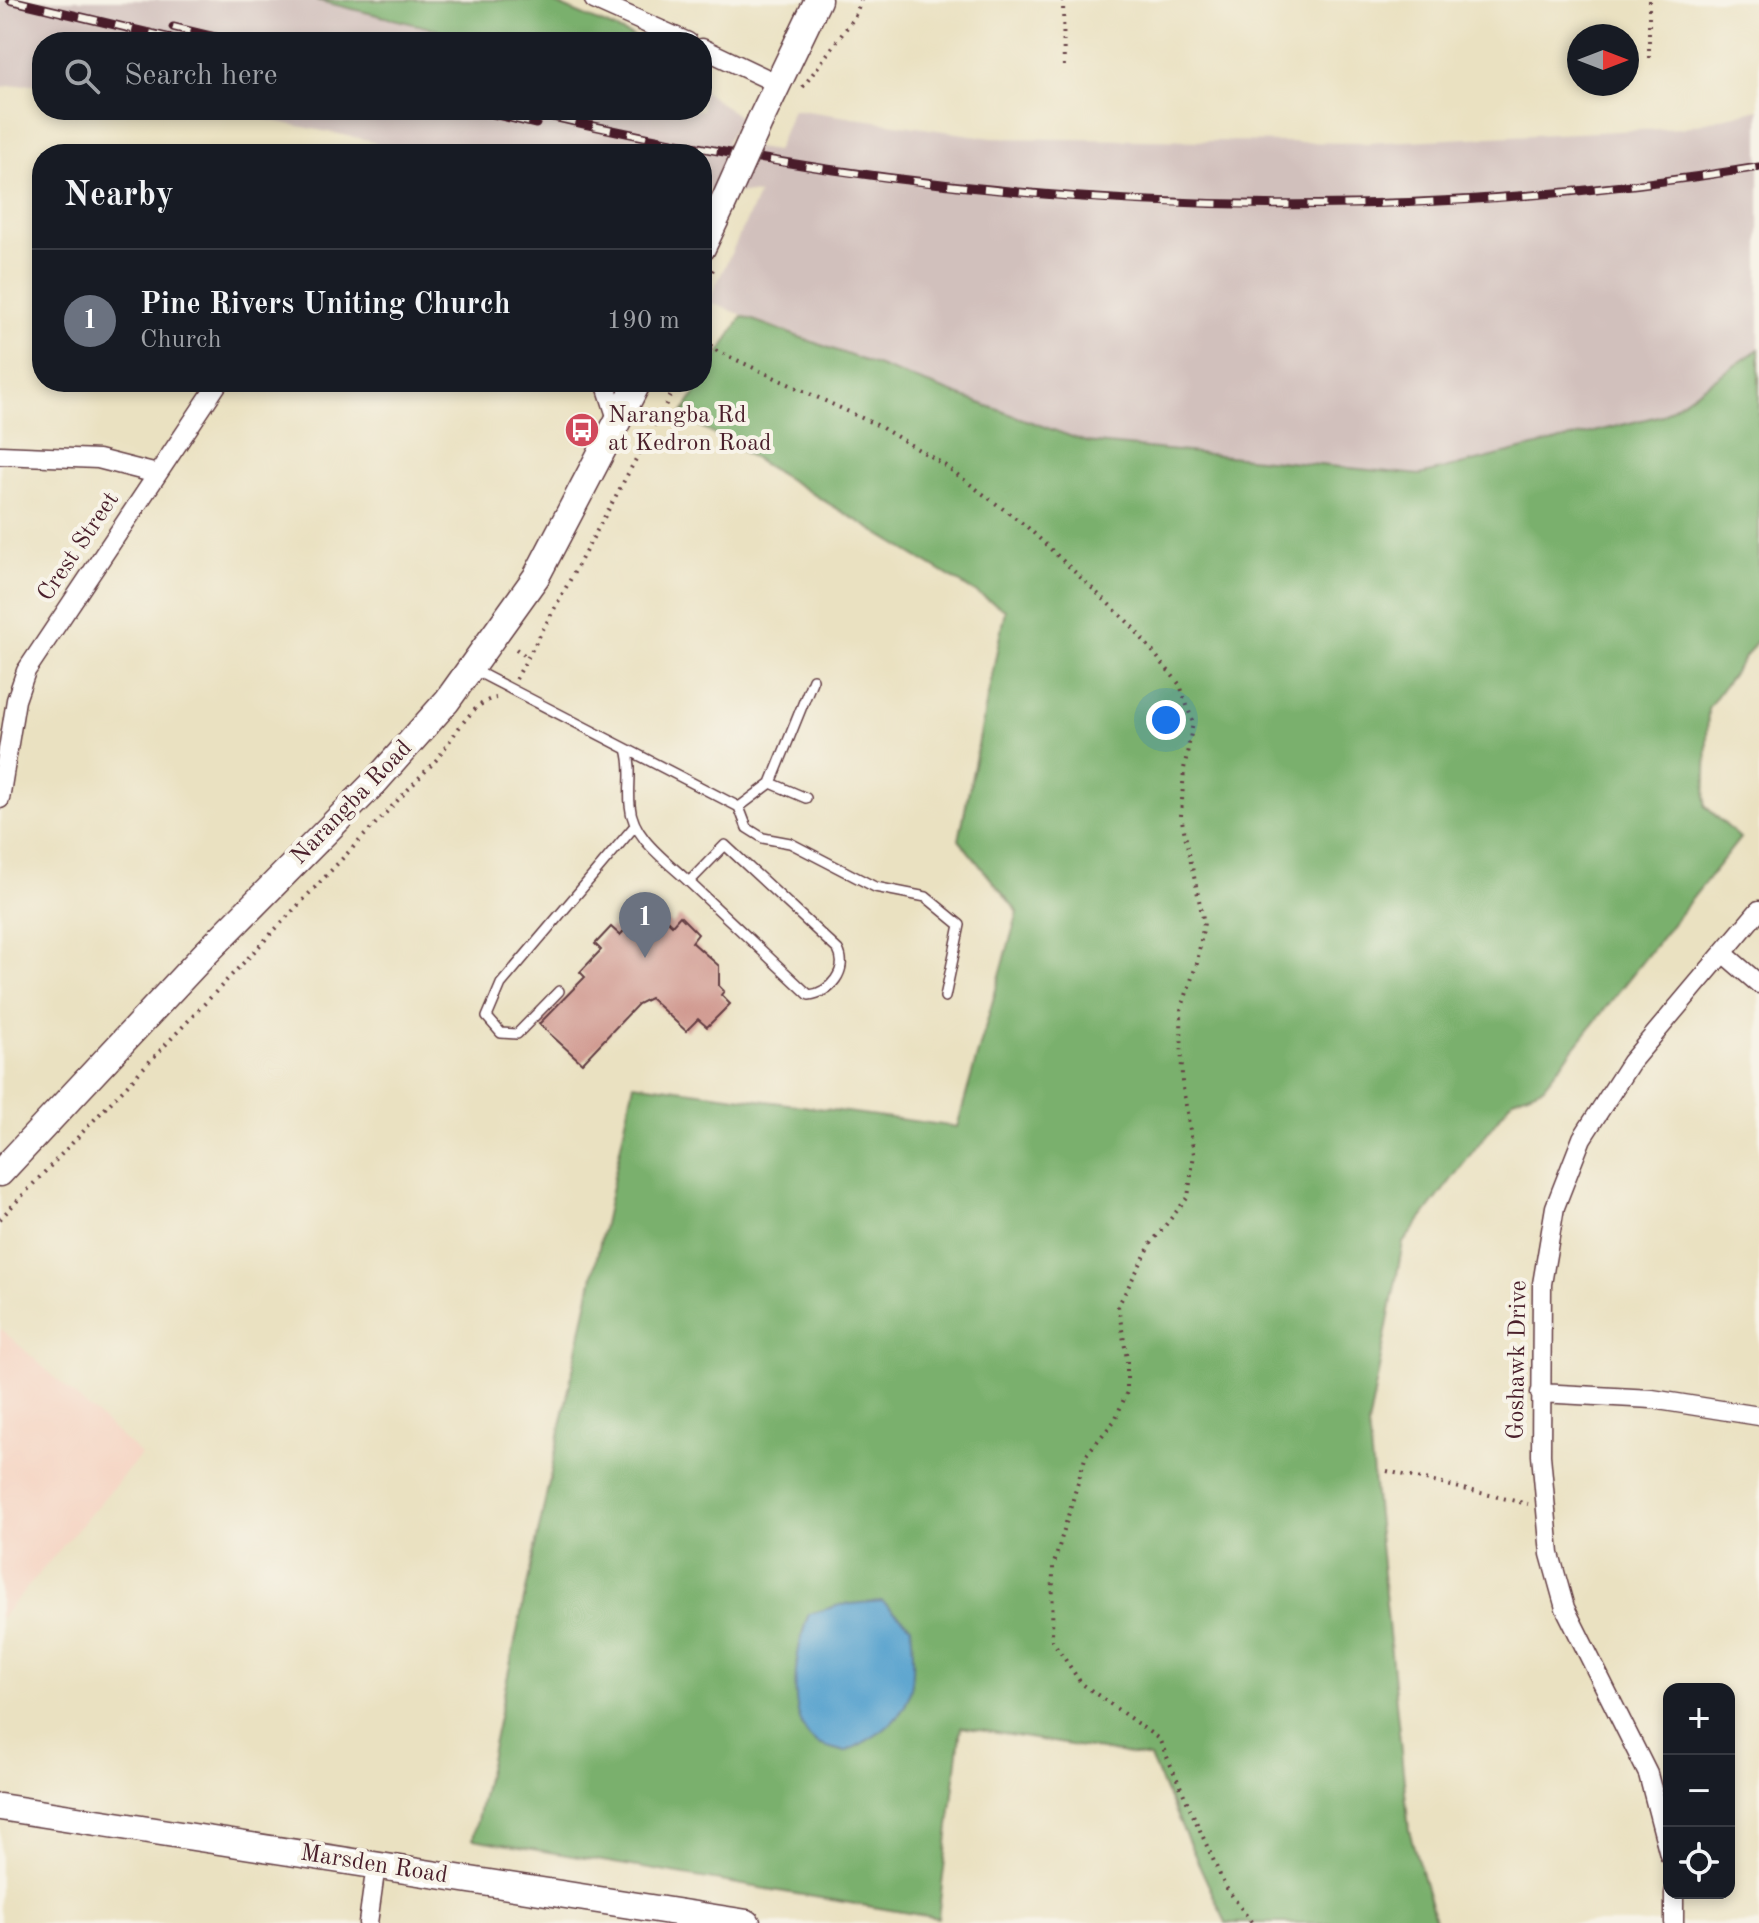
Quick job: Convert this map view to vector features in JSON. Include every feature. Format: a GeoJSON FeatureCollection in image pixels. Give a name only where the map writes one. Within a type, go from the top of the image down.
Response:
{"type":"FeatureCollection","features":[{"type":"Feature","properties":{"kind":"main road"},"geometry":{"type":"LineString","coordinates":[[712,227],[760,121],[787,89],[818,0]]}},
{"type":"Feature","properties":{"kind":"main road","name":"Narangba Road"},"geometry":{"type":"LineString","coordinates":[[4,1161],[395,761],[471,669],[536,577],[633,392]]}},
{"type":"Feature","properties":{"kind":"main road","name":"Marsden Road"},"geometry":{"type":"LineString","coordinates":[[0,1807],[747,1923]]}},
{"type":"Feature","properties":{"kind":"street"},"geometry":{"type":"LineString","coordinates":[[594,0],[666,32]]}},
{"type":"Feature","properties":{"kind":"street"},"geometry":{"type":"LineString","coordinates":[[712,53],[787,89]]}},
{"type":"Feature","properties":{"kind":"street","name":"Crest Street"},"geometry":{"type":"LineString","coordinates":[[0,799],[16,700],[26,671],[212,392]]}},
{"type":"Feature","properties":{"kind":"street"},"geometry":{"type":"LineString","coordinates":[[608,392],[618,422]]}},
{"type":"Feature","properties":{"kind":"street"},"geometry":{"type":"LineString","coordinates":[[0,455],[98,459],[157,474]]}},
{"type":"Feature","properties":{"kind":"street","name":"Goshawk Drive"},"geometry":{"type":"LineString","coordinates":[[1663,1831],[1648,1774],[1565,1608],[1550,1554],[1543,1507],[1540,1393],[1546,1248],[1567,1173],[1606,1097],[1759,910]]}},
{"type":"Feature","properties":{"kind":"street"},"geometry":{"type":"LineString","coordinates":[[1723,953],[1759,984]]}},
{"type":"Feature","properties":{"kind":"street"},"geometry":{"type":"LineString","coordinates":[[1540,1393],[1652,1399],[1759,1416]]}},
{"type":"Feature","properties":{"kind":"street"},"geometry":{"type":"LineString","coordinates":[[368,1923],[376,1865]]}},
{"type":"Feature","properties":{"kind":"street"},"geometry":{"type":"LineString","coordinates":[[1674,1899],[1674,1923]]}},
{"type":"Feature","properties":{"kind":"lane"},"geometry":{"type":"LineString","coordinates":[[471,669],[739,807],[747,828],[763,838],[790,843],[875,887],[926,897],[960,925],[945,997]]}},
{"type":"Feature","properties":{"kind":"lane"},"geometry":{"type":"LineString","coordinates":[[739,807],[771,783],[813,679]]}},
{"type":"Feature","properties":{"kind":"lane"},"geometry":{"type":"LineString","coordinates":[[627,749],[633,769],[629,788],[633,828],[689,882],[809,995],[830,987],[842,963],[838,950],[725,845],[689,882]]}},
{"type":"Feature","properties":{"kind":"lane"},"geometry":{"type":"LineString","coordinates":[[771,783],[806,798]]}},
{"type":"Feature","properties":{"kind":"lane"},"geometry":{"type":"LineString","coordinates":[[559,991],[517,1034],[501,1033],[487,1017],[501,984],[633,828]]}},
{"type":"Feature","properties":{"kind":"path"},"geometry":{"type":"LineString","coordinates":[[787,89],[854,18],[861,0]]}},
{"type":"Feature","properties":{"kind":"path"},"geometry":{"type":"LineString","coordinates":[[1063,0],[1064,72]]}},
{"type":"Feature","properties":{"kind":"path"},"geometry":{"type":"LineString","coordinates":[[1649,0],[1649,62]]}},
{"type":"Feature","properties":{"kind":"path"},"geometry":{"type":"LineString","coordinates":[[713,349],[877,425],[943,464],[1026,526],[1131,625],[1180,685],[1193,723],[1184,769],[1181,816],[1198,880],[1204,923],[1197,963],[1181,1010],[1182,1082],[1194,1154],[1188,1197],[1152,1242],[1118,1306],[1127,1359],[1127,1392],[1115,1420],[1086,1455],[1053,1567],[1052,1640],[1081,1683],[1159,1739],[1225,1886],[1252,1923]]}},
{"type":"Feature","properties":{"kind":"path"},"geometry":{"type":"LineString","coordinates":[[520,672],[673,392]]}},
{"type":"Feature","properties":{"kind":"path"},"geometry":{"type":"LineString","coordinates":[[516,649],[527,657]]}},
{"type":"Feature","properties":{"kind":"path"},"geometry":{"type":"LineString","coordinates":[[0,1219],[437,759],[483,702],[494,698],[504,700]]}},
{"type":"Feature","properties":{"kind":"path"},"geometry":{"type":"LineString","coordinates":[[1387,1471],[1543,1507]]}},
{"type":"Feature","properties":{"kind":"shaded area"},"geometry":{"type":"Polygon","coordinates":[[[0,0],[316,0],[446,32],[32,32],[32,84],[0,87],[0,0]]]}},
{"type":"Feature","properties":{"kind":"shaded area"},"geometry":{"type":"Polygon","coordinates":[[[712,97],[740,117],[726,143],[776,151],[793,109],[992,138],[1365,143],[1681,128],[1759,109],[1759,354],[1662,415],[1420,475],[1086,442],[712,303],[712,294],[759,194],[712,191],[712,144],[377,144],[269,120],[712,120],[712,97]]]}},
{"type":"Feature","properties":{"kind":"shaded area"},"geometry":{"type":"Polygon","coordinates":[[[0,1328],[141,1455],[0,1619],[0,1328]]]}},
{"type":"Feature","properties":{"kind":"green space"},"geometry":{"type":"Polygon","coordinates":[[[316,0],[547,0],[622,32],[446,32],[316,0]]]}},
{"type":"Feature","properties":{"kind":"green space"},"geometry":{"type":"Polygon","coordinates":[[[742,316],[1086,442],[1420,475],[1662,415],[1759,349],[1759,638],[1708,708],[1705,806],[1740,838],[1543,1087],[1513,1099],[1403,1243],[1368,1426],[1409,1830],[1436,1923],[1226,1923],[1150,1758],[961,1727],[938,1918],[473,1839],[634,1083],[957,1127],[1018,912],[959,840],[1005,610],[682,415],[696,392],[712,392],[712,366],[742,316]]]}},
{"type":"Feature","properties":{"kind":"water"},"geometry":{"type":"Polygon","coordinates":[[[882,1601],[911,1626],[913,1672],[906,1704],[885,1729],[845,1752],[818,1744],[805,1731],[796,1699],[797,1661],[809,1614],[840,1605],[882,1601]]]}},
{"type":"Feature","properties":{"kind":"building"},"geometry":{"type":"Polygon","coordinates":[[[650,904],[672,925],[680,916],[698,934],[692,942],[719,966],[719,986],[724,991],[721,995],[730,1004],[707,1027],[698,1019],[686,1031],[650,998],[638,1004],[582,1063],[539,1024],[585,977],[580,972],[601,950],[595,944],[611,927],[620,935],[650,904]]]}},
{"type":"Feature","properties":{"kind":"railway"},"geometry":{"type":"LineString","coordinates":[[10,0],[145,32]]}},
{"type":"Feature","properties":{"kind":"railway"},"geometry":{"type":"LineString","coordinates":[[173,27],[194,32]]}},
{"type":"Feature","properties":{"kind":"railway"},"geometry":{"type":"LineString","coordinates":[[519,120],[536,124]]}},
{"type":"Feature","properties":{"kind":"railway"},"geometry":{"type":"LineString","coordinates":[[569,120],[682,144]]}},
{"type":"Feature","properties":{"kind":"railway"},"geometry":{"type":"LineString","coordinates":[[712,149],[830,170],[984,189],[1138,201],[1293,205],[1448,201],[1603,188],[1759,167]]}},
{"type":"Feature","properties":{"kind":"place","name":"Narangba Rd at Kedron Road"},"geometry":{"type":"Point","coordinates":[582,430]}},
{"type":"Feature","properties":{"kind":"place","name":"Pine Rivers Uniting Church"},"geometry":{"type":"Point","coordinates":[645,958]}}]}
